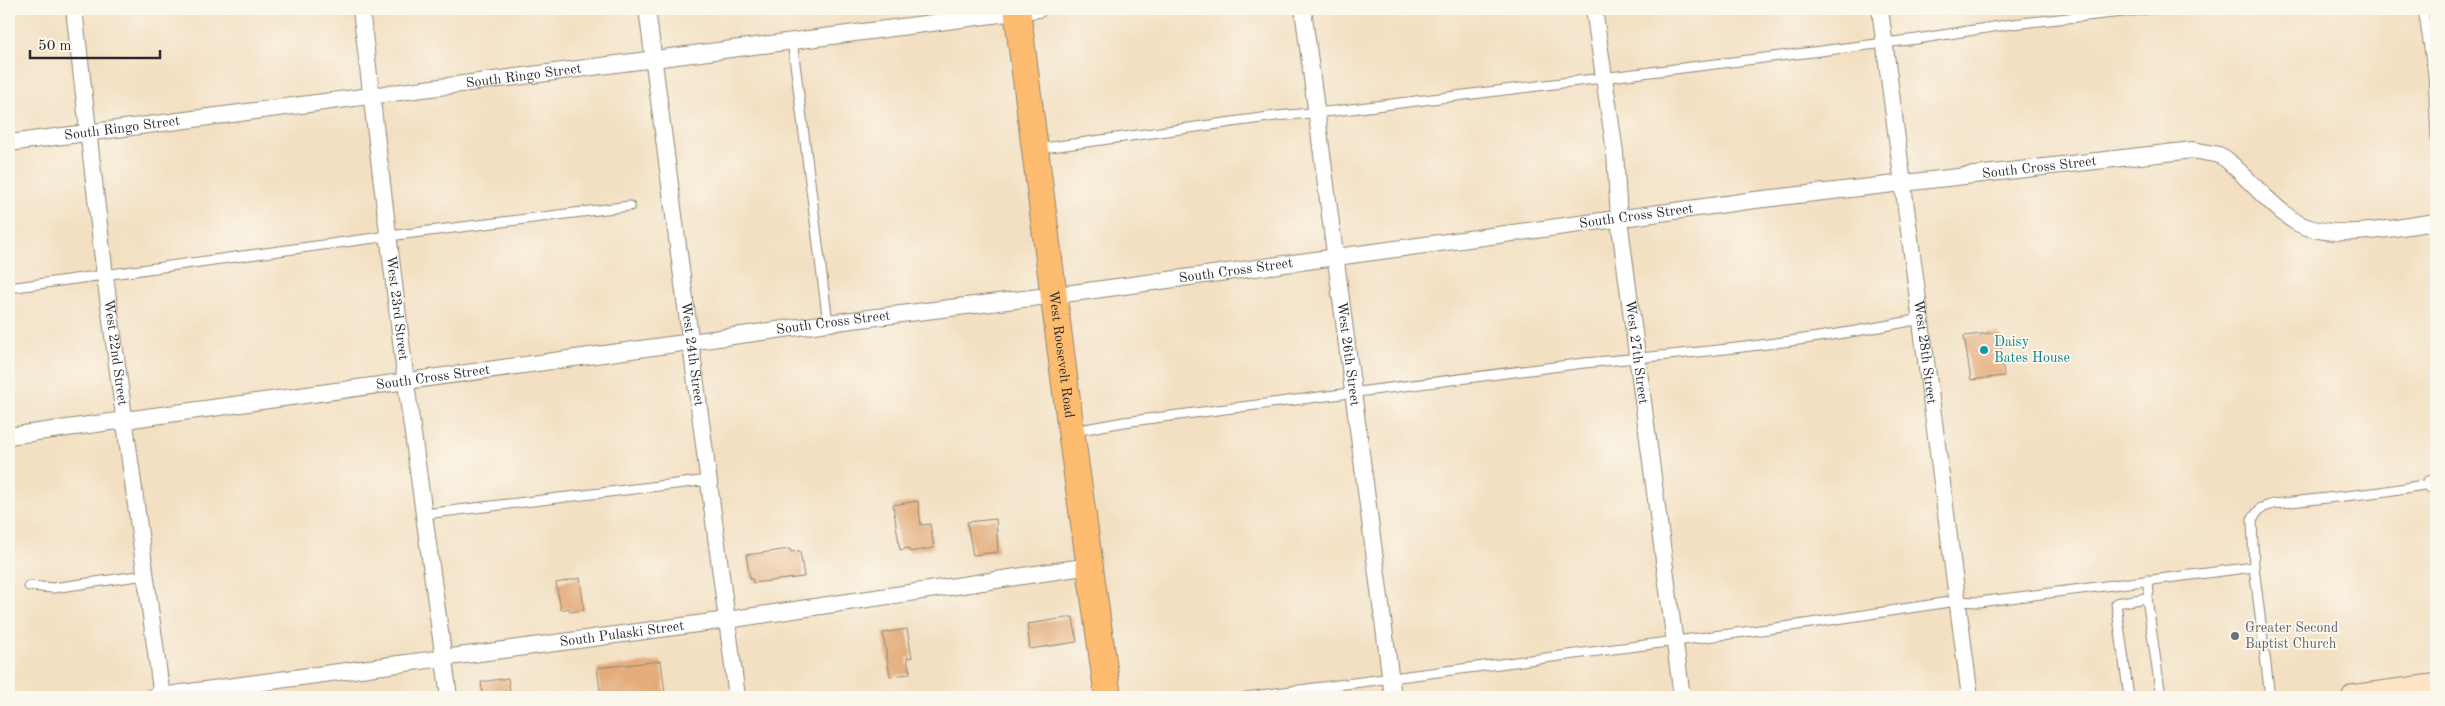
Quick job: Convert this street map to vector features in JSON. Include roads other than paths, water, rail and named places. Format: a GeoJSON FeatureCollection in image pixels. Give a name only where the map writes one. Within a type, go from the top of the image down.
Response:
{"type":"FeatureCollection","features":[{"type":"Feature","properties":{"kind":"main road","name":"West Roosevelt Road"},"geometry":{"type":"LineString","coordinates":[[1025,10],[1036,149],[1071,431],[1108,697]]}},
{"type":"Feature","properties":{"kind":"street","name":"West 22nd Street"},"geometry":{"type":"LineString","coordinates":[[74,9],[105,276],[145,575],[159,697]]}},
{"type":"Feature","properties":{"kind":"street","name":"West 23rd Street"},"geometry":{"type":"LineString","coordinates":[[361,9],[406,383],[449,697]]}},
{"type":"Feature","properties":{"kind":"street","name":"West 24th Street"},"geometry":{"type":"LineString","coordinates":[[647,9],[737,697]]}},
{"type":"Feature","properties":{"kind":"street","name":"West 26th Street"},"geometry":{"type":"LineString","coordinates":[[1303,9],[1393,697]]}},
{"type":"Feature","properties":{"kind":"street","name":"West 27th Street"},"geometry":{"type":"LineString","coordinates":[[1594,9],[1615,152],[1619,219],[1682,697]]}},
{"type":"Feature","properties":{"kind":"street","name":"West 28th Street"},"geometry":{"type":"LineString","coordinates":[[1880,9],[1901,184],[1970,697]]}},
{"type":"Feature","properties":{"kind":"street","name":"South Ringo Street"},"geometry":{"type":"LineString","coordinates":[[9,143],[1025,10]]}},
{"type":"Feature","properties":{"kind":"street","name":"South Cross Street"},"geometry":{"type":"LineString","coordinates":[[9,436],[124,419],[406,383],[828,323],[1055,296],[1755,200],[2193,150],[2219,155],[2226,159],[2293,220],[2316,230],[2367,230],[2436,222]]}},
{"type":"Feature","properties":{"kind":"street","name":"South Pulaski Street"},"geometry":{"type":"LineString","coordinates":[[159,697],[727,620],[1090,566]]}},
{"type":"Feature","properties":{"kind":"street"},"geometry":{"type":"LineString","coordinates":[[2354,697],[2436,686]]}},
{"type":"Feature","properties":{"kind":"lane"},"geometry":{"type":"LineString","coordinates":[[1036,149],[1317,112],[1884,42],[2080,13],[2151,9]]}},
{"type":"Feature","properties":{"kind":"lane"},"geometry":{"type":"LineString","coordinates":[[2423,9],[2432,74],[2436,139]]}},
{"type":"Feature","properties":{"kind":"lane"},"geometry":{"type":"LineString","coordinates":[[792,40],[828,323]]}},
{"type":"Feature","properties":{"kind":"lane"},"geometry":{"type":"LineString","coordinates":[[9,288],[389,236],[630,206]]}},
{"type":"Feature","properties":{"kind":"lane"},"geometry":{"type":"LineString","coordinates":[[1071,431],[1124,422],[1353,392],[1584,363],[1638,359],[1802,339],[1920,319]]}},
{"type":"Feature","properties":{"kind":"lane"},"geometry":{"type":"LineString","coordinates":[[425,514],[709,480]]}},
{"type":"Feature","properties":{"kind":"lane"},"geometry":{"type":"LineString","coordinates":[[2270,697],[2254,567],[2252,519],[2261,508],[2273,504],[2381,492],[2433,483]]}},
{"type":"Feature","properties":{"kind":"lane"},"geometry":{"type":"LineString","coordinates":[[1246,697],[1391,680],[1675,640],[1791,626],[1956,601],[1979,602],[2254,567]]}},
{"type":"Feature","properties":{"kind":"lane"},"geometry":{"type":"LineString","coordinates":[[29,586],[53,588],[145,575]]}},
{"type":"Feature","properties":{"kind":"lane"},"geometry":{"type":"LineString","coordinates":[[2147,580],[2149,592],[2147,598],[2160,696],[2149,697]]}},
{"type":"Feature","properties":{"kind":"lane"},"geometry":{"type":"LineString","coordinates":[[2129,697],[2116,603],[2147,598]]}},
{"type":"Feature","properties":{"kind":"place","name":"Daisy Bates House"},"geometry":{"type":"Point","coordinates":[1984,350]}},
{"type":"Feature","properties":{"kind":"place","name":"Greater Second Baptist Church"},"geometry":{"type":"Point","coordinates":[2235,636]}}]}
